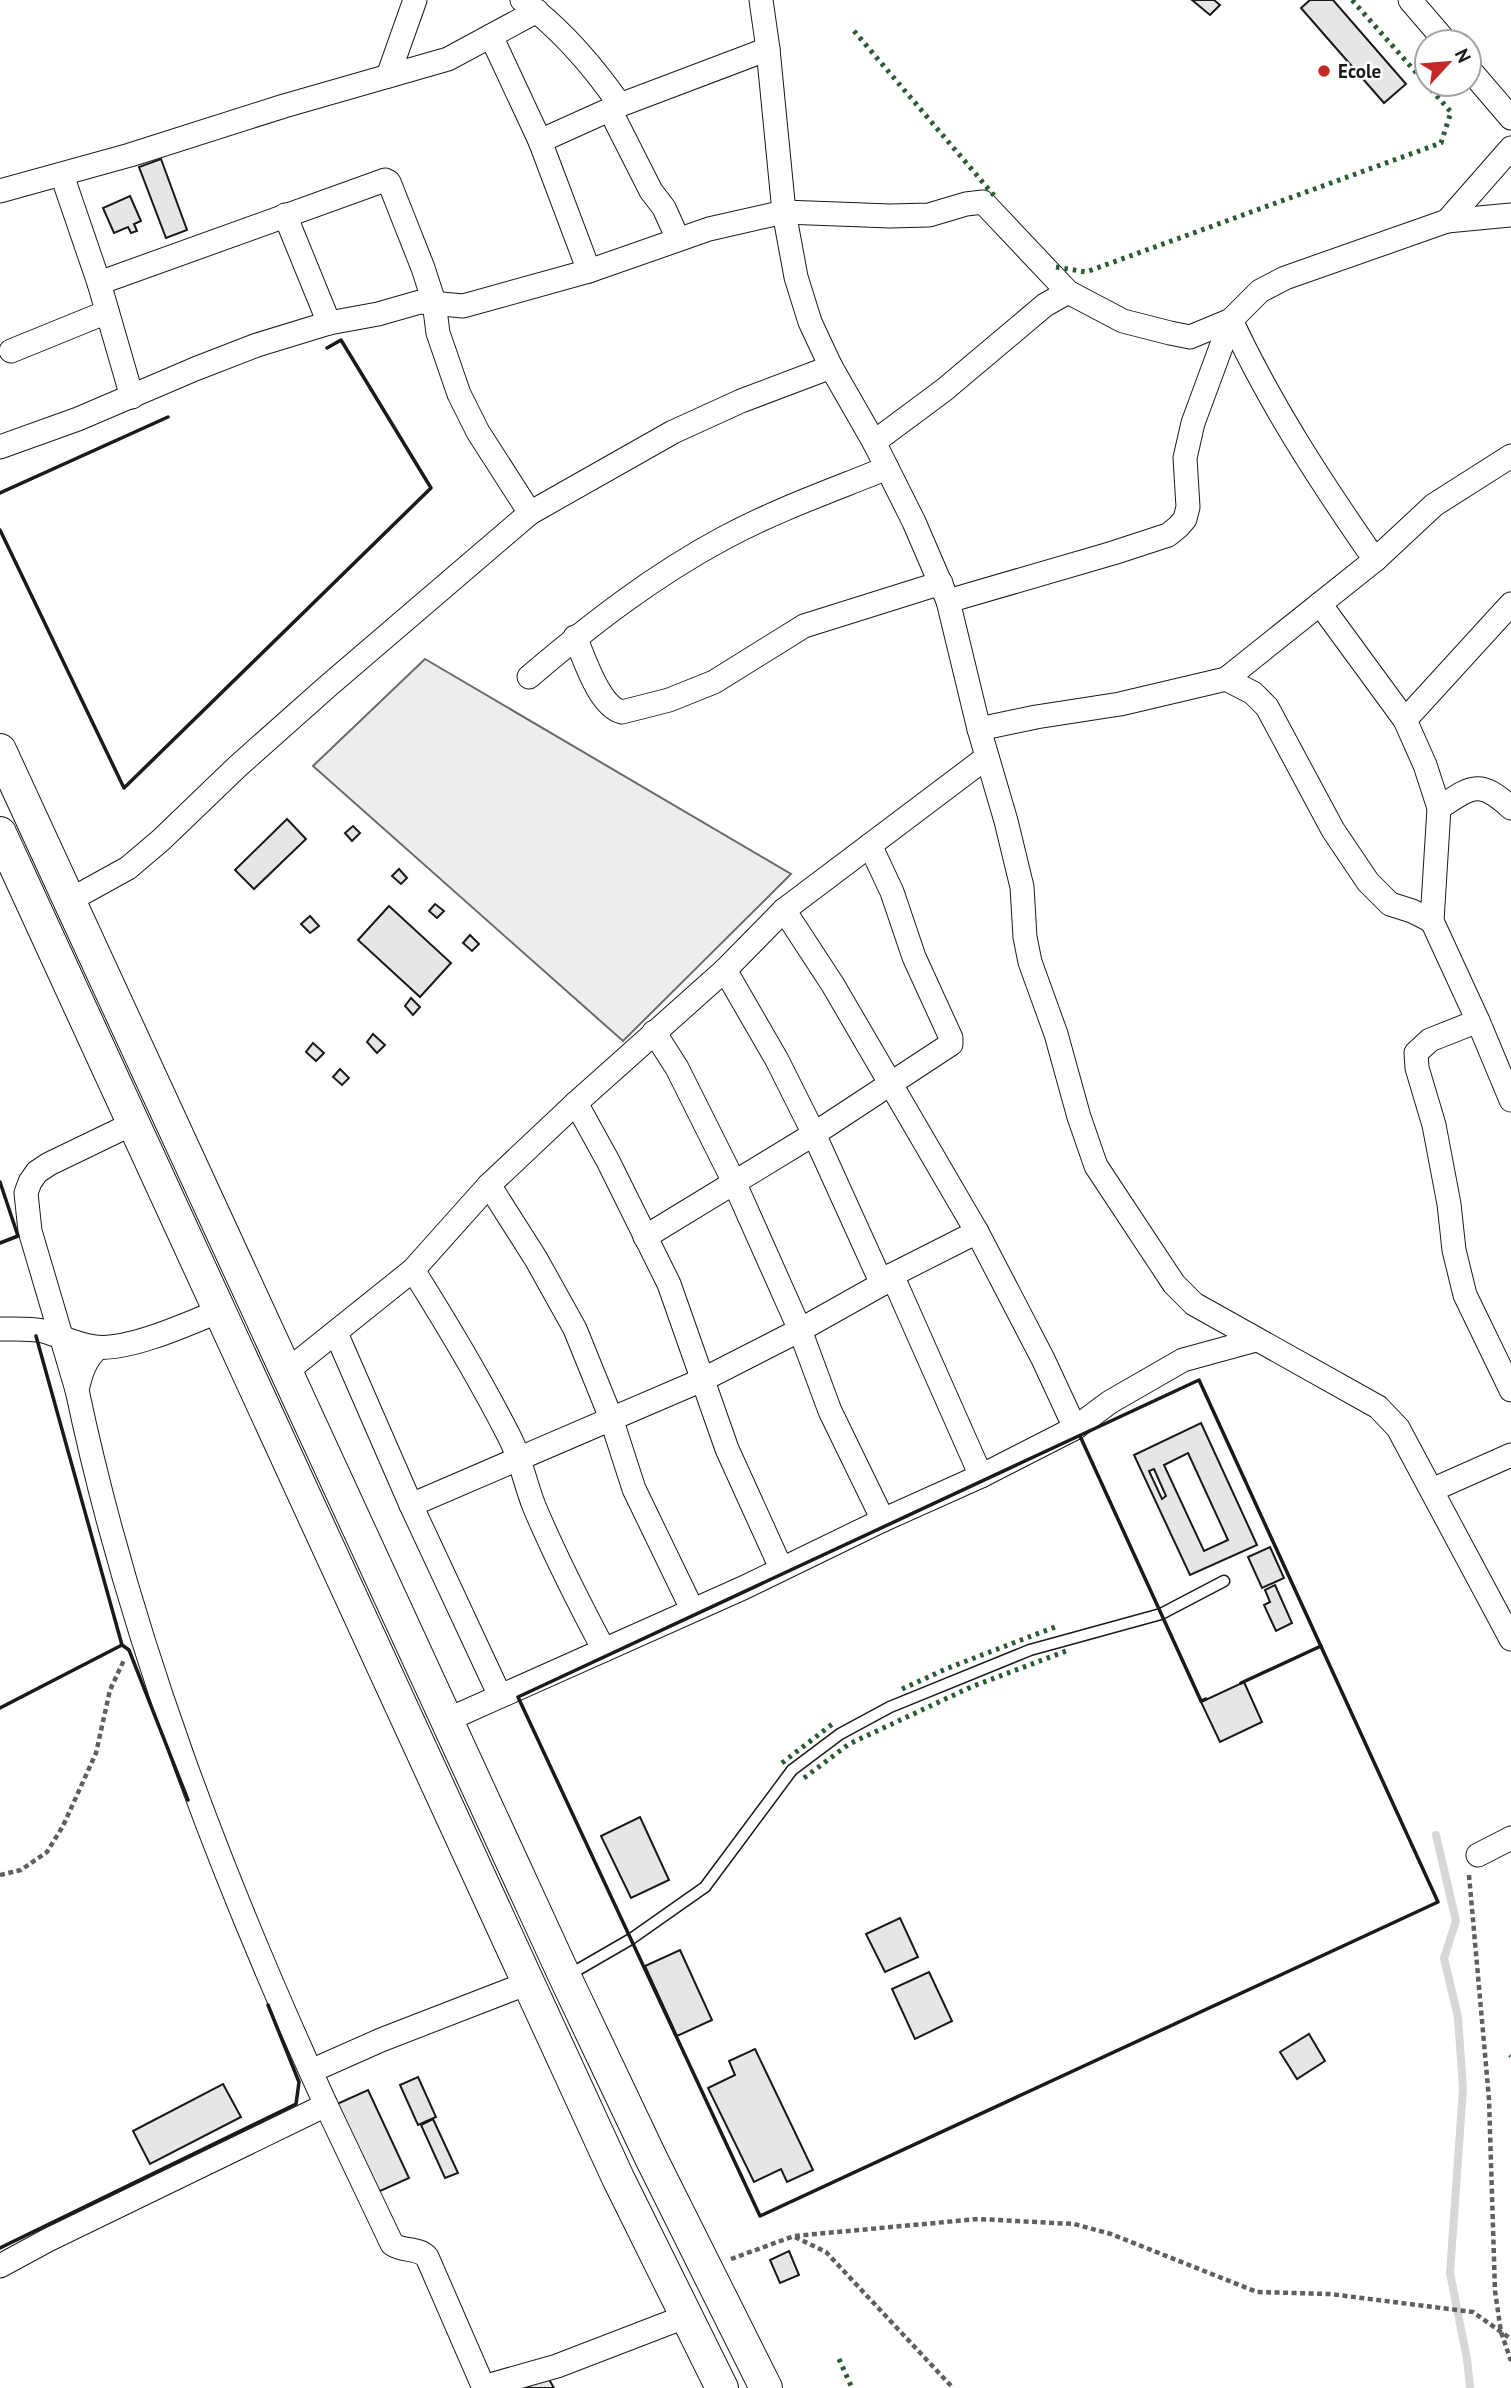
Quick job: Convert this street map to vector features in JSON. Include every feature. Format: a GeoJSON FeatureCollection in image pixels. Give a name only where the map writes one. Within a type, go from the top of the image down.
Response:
{"type":"FeatureCollection","features":[{"type":"Feature","properties":{"kind":"street"},"geometry":{"type":"LineString","coordinates":[[388,76],[415,0]]}},
{"type":"Feature","properties":{"kind":"street"},"geometry":{"type":"LineString","coordinates":[[761,0],[784,212],[796,277],[810,322],[831,367],[874,442],[945,592],[1022,887],[1025,937],[1030,962],[1056,1034],[1096,1166],[1174,1284],[1195,1304],[1388,1415],[1398,1428],[1511,1639]]}},
{"type":"Feature","properties":{"kind":"street"},"geometry":{"type":"LineString","coordinates":[[1409,0],[1434,28]]}},
{"type":"Feature","properties":{"kind":"street"},"geometry":{"type":"LineString","coordinates":[[0,191],[62,175],[284,106],[448,59],[491,36],[529,5],[603,80],[651,191],[664,208],[678,239]]}},
{"type":"Feature","properties":{"kind":"street"},"geometry":{"type":"LineString","coordinates":[[491,36],[540,141],[589,271]]}},
{"type":"Feature","properties":{"kind":"street"},"geometry":{"type":"LineString","coordinates":[[540,141],[615,108],[768,49]]}},
{"type":"Feature","properties":{"kind":"street"},"geometry":{"type":"LineString","coordinates":[[1483,85],[1511,118]]}},
{"type":"Feature","properties":{"kind":"street"},"geometry":{"type":"LineString","coordinates":[[1447,221],[1511,148]]}},
{"type":"Feature","properties":{"kind":"street"},"geometry":{"type":"LineString","coordinates":[[62,175],[99,283],[132,397]]}},
{"type":"Feature","properties":{"kind":"street"},"geometry":{"type":"LineString","coordinates":[[99,283],[387,181],[392,186],[413,238],[434,302],[450,373],[470,418],[530,513]]}},
{"type":"Feature","properties":{"kind":"street"},"geometry":{"type":"LineString","coordinates":[[0,447],[78,419],[257,345],[329,323],[378,314],[420,302],[463,306],[589,271],[678,239],[784,212],[929,215],[979,201],[987,204],[1068,292],[1123,321],[1190,337],[1231,320],[1260,291],[1285,278],[1447,221],[1511,215]]}},
{"type":"Feature","properties":{"kind":"street"},"geometry":{"type":"LineString","coordinates":[[285,215],[329,323]]}},
{"type":"Feature","properties":{"kind":"street"},"geometry":{"type":"LineString","coordinates":[[874,442],[944,390],[1045,305],[1068,292]]}},
{"type":"Feature","properties":{"kind":"street"},"geometry":{"type":"LineString","coordinates":[[11,351],[107,312]]}},
{"type":"Feature","properties":{"kind":"street"},"geometry":{"type":"LineString","coordinates":[[1231,320],[1276,408],[1309,464],[1375,560]]}},
{"type":"Feature","properties":{"kind":"street"},"geometry":{"type":"LineString","coordinates":[[575,637],[604,699],[615,711],[622,712],[670,700],[714,682],[804,626],[1124,550],[1168,536],[1185,519],[1188,507],[1185,458],[1193,423],[1231,320]]}},
{"type":"Feature","properties":{"kind":"street"},"geometry":{"type":"LineString","coordinates":[[70,900],[128,868],[328,686],[530,513],[673,432],[741,401],[831,367]]}},
{"type":"Feature","properties":{"kind":"street"},"geometry":{"type":"LineString","coordinates":[[979,729],[1120,704],[1226,680],[1375,560],[1434,505],[1511,456]]}},
{"type":"Feature","properties":{"kind":"street"},"geometry":{"type":"LineString","coordinates":[[528,677],[575,637],[674,566],[727,536],[887,468]]}},
{"type":"Feature","properties":{"kind":"street"},"geometry":{"type":"LineString","coordinates":[[1320,604],[1405,720],[1425,765],[1439,808],[1432,921],[1511,1100]]}},
{"type":"Feature","properties":{"kind":"street"},"geometry":{"type":"LineString","coordinates":[[1405,720],[1511,604]]}},
{"type":"Feature","properties":{"kind":"street"},"geometry":{"type":"LineString","coordinates":[[1226,680],[1253,693],[1267,707],[1333,830],[1368,882],[1390,904],[1432,921]]}},
{"type":"Feature","properties":{"kind":"street"},"geometry":{"type":"LineString","coordinates":[[0,750],[565,1977],[651,2158],[766,2388]]}},
{"type":"Feature","properties":{"kind":"street"},"geometry":{"type":"LineString","coordinates":[[287,1371],[413,1270],[489,1185],[725,970],[784,910],[987,757]]}},
{"type":"Feature","properties":{"kind":"street"},"geometry":{"type":"LineString","coordinates":[[1439,808],[1467,790],[1478,788],[1489,791],[1511,808]]}},
{"type":"Feature","properties":{"kind":"street"},"geometry":{"type":"LineString","coordinates":[[0,832],[618,2178],[722,2388]]}},
{"type":"Feature","properties":{"kind":"street"},"geometry":{"type":"LineString","coordinates":[[645,1237],[814,1134],[949,1047],[951,1041],[915,957],[892,892],[870,845]]}},
{"type":"Feature","properties":{"kind":"street"},"geometry":{"type":"LineString","coordinates":[[784,910],[833,985],[977,1232],[1043,1359],[1075,1428]]}},
{"type":"Feature","properties":{"kind":"street"},"geometry":{"type":"LineString","coordinates":[[725,970],[777,1060],[981,1476]]}},
{"type":"Feature","properties":{"kind":"street"},"geometry":{"type":"LineString","coordinates":[[1478,1021],[1430,1040],[1416,1053],[1417,1068],[1434,1125],[1449,1203],[1454,1250],[1465,1295],[1511,1390]]}},
{"type":"Feature","properties":{"kind":"street"},"geometry":{"type":"LineString","coordinates":[[654,1032],[677,1068],[734,1182],[800,1330],[830,1411],[883,1520]]}},
{"type":"Feature","properties":{"kind":"street"},"geometry":{"type":"LineString","coordinates":[[576,1103],[669,1284],[727,1449],[781,1568]]}},
{"type":"Feature","properties":{"kind":"street"},"geometry":{"type":"LineString","coordinates":[[134,1124],[37,1172],[26,1193],[30,1231],[77,1390],[139,1631],[275,1994],[326,2105],[392,2244],[399,2249],[418,2250],[428,2257],[483,2387],[557,2365],[687,2316]]}},
{"type":"Feature","properties":{"kind":"street"},"geometry":{"type":"LineString","coordinates":[[489,1185],[537,1259],[575,1329],[611,1418],[634,1489],[692,1609]]}},
{"type":"Feature","properties":{"kind":"street"},"geometry":{"type":"LineString","coordinates":[[411,1505],[702,1380],[800,1330],[977,1232]]}},
{"type":"Feature","properties":{"kind":"street"},"geometry":{"type":"LineString","coordinates":[[413,1270],[520,1458],[533,1503],[557,1560],[604,1650]]}},
{"type":"Feature","properties":{"kind":"street"},"geometry":{"type":"LineString","coordinates":[[0,1329],[46,1332],[99,1348],[176,1330],[219,1311]]}},
{"type":"Feature","properties":{"kind":"street"},"geometry":{"type":"LineString","coordinates":[[335,1333],[499,1696]]}},
{"type":"Feature","properties":{"kind":"street"},"geometry":{"type":"LineString","coordinates":[[447,1720],[743,1588],[981,1476],[1075,1428],[1110,1402],[1183,1360],[1256,1340]]}},
{"type":"Feature","properties":{"kind":"street"},"geometry":{"type":"LineString","coordinates":[[77,1390],[84,1365],[90,1355],[99,1348]]}},
{"type":"Feature","properties":{"kind":"street"},"geometry":{"type":"LineString","coordinates":[[1432,1490],[1511,1455]]}},
{"type":"Feature","properties":{"kind":"street"},"geometry":{"type":"LineString","coordinates":[[1478,1855],[1511,1838]]}},
{"type":"Feature","properties":{"kind":"street"},"geometry":{"type":"LineString","coordinates":[[311,2071],[381,2040],[528,1983]]}},
{"type":"Feature","properties":{"kind":"street"},"geometry":{"type":"LineString","coordinates":[[0,2266],[326,2105]]}},
{"type":"Feature","properties":{"kind":"lane"},"geometry":{"type":"LineString","coordinates":[[565,1977],[631,1939],[705,1887],[792,1770],[841,1734],[890,1707],[1030,1650],[1161,1614],[1224,1580]]}},
{"type":"Feature","properties":{"kind":"path"},"geometry":{"type":"LineString","coordinates":[[0,1875],[21,1870],[47,1852],[63,1826],[96,1753],[110,1690],[139,1631]]}},
{"type":"Feature","properties":{"kind":"path"},"geometry":{"type":"LineString","coordinates":[[1478,1855],[1470,1868],[1468,1879],[1489,2099],[1495,2291],[1501,2332],[1511,2361]]}},
{"type":"Feature","properties":{"kind":"path"},"geometry":{"type":"LineString","coordinates":[[707,2268],[794,2236],[978,2219],[1074,2224],[1111,2234],[1257,2292],[1330,2294],[1473,2312],[1511,2339]]}},
{"type":"Feature","properties":{"kind":"path"},"geometry":{"type":"LineString","coordinates":[[794,2236],[827,2252],[953,2388]]}},
{"type":"Feature","properties":{"kind":"shaded area"},"geometry":{"type":"Polygon","coordinates":[[[425,659],[791,874],[623,1041],[313,766],[425,659]]]}},
{"type":"Feature","properties":{"kind":"building"},"geometry":{"type":"Polygon","coordinates":[[[1192,0],[1214,0],[1220,5],[1210,15],[1192,0]]]}},
{"type":"Feature","properties":{"kind":"building"},"geometry":{"type":"Polygon","coordinates":[[[1310,0],[1333,0],[1406,84],[1384,103],[1301,8],[1310,0]]]}},
{"type":"Feature","properties":{"kind":"building"},"geometry":{"type":"Polygon","coordinates":[[[161,159],[187,230],[166,238],[139,167],[161,159]]]}},
{"type":"Feature","properties":{"kind":"building"},"geometry":{"type":"Polygon","coordinates":[[[130,196],[141,221],[134,224],[137,231],[131,233],[128,227],[114,233],[103,208],[130,196]]]}},
{"type":"Feature","properties":{"kind":"building"},"geometry":{"type":"Polygon","coordinates":[[[287,819],[306,839],[254,889],[235,870],[287,819]]]}},
{"type":"Feature","properties":{"kind":"building"},"geometry":{"type":"Polygon","coordinates":[[[353,826],[360,833],[352,841],[345,833],[353,826]]]}},
{"type":"Feature","properties":{"kind":"building"},"geometry":{"type":"Polygon","coordinates":[[[399,869],[407,878],[401,884],[392,876],[399,869]]]}},
{"type":"Feature","properties":{"kind":"building"},"geometry":{"type":"Polygon","coordinates":[[[435,904],[444,911],[437,918],[429,911],[435,904]]]}},
{"type":"Feature","properties":{"kind":"building"},"geometry":{"type":"Polygon","coordinates":[[[389,906],[451,963],[420,997],[358,940],[389,906]]]}},
{"type":"Feature","properties":{"kind":"building"},"geometry":{"type":"Polygon","coordinates":[[[310,916],[319,926],[310,933],[301,924],[310,916]]]}},
{"type":"Feature","properties":{"kind":"building"},"geometry":{"type":"Polygon","coordinates":[[[470,935],[479,944],[472,951],[463,943],[470,935]]]}},
{"type":"Feature","properties":{"kind":"building"},"geometry":{"type":"Polygon","coordinates":[[[411,998],[420,1007],[413,1015],[405,1006],[411,998]]]}},
{"type":"Feature","properties":{"kind":"building"},"geometry":{"type":"Polygon","coordinates":[[[373,1034],[385,1045],[377,1053],[367,1042],[373,1034]]]}},
{"type":"Feature","properties":{"kind":"building"},"geometry":{"type":"Polygon","coordinates":[[[313,1043],[324,1053],[316,1061],[306,1052],[313,1043]]]}},
{"type":"Feature","properties":{"kind":"building"},"geometry":{"type":"Polygon","coordinates":[[[340,1069],[349,1078],[342,1085],[333,1077],[340,1069]]]}},
{"type":"Feature","properties":{"kind":"building"},"geometry":{"type":"Polygon","coordinates":[[[1201,1423],[1257,1545],[1190,1575],[1134,1455],[1201,1423]],[[1188,1453],[1164,1465],[1204,1551],[1228,1540],[1188,1453]],[[1154,1469],[1149,1471],[1162,1499],[1166,1496],[1154,1469]]]}},
{"type":"Feature","properties":{"kind":"building"},"geometry":{"type":"Polygon","coordinates":[[[1270,1547],[1284,1578],[1262,1588],[1248,1557],[1270,1547]]]}},
{"type":"Feature","properties":{"kind":"building"},"geometry":{"type":"Polygon","coordinates":[[[1275,1585],[1292,1623],[1276,1631],[1264,1605],[1270,1602],[1265,1590],[1275,1585]]]}},
{"type":"Feature","properties":{"kind":"building"},"geometry":{"type":"Polygon","coordinates":[[[1244,1682],[1262,1722],[1220,1742],[1201,1702],[1244,1682]]]}},
{"type":"Feature","properties":{"kind":"building"},"geometry":{"type":"Polygon","coordinates":[[[640,1817],[669,1880],[631,1898],[601,1836],[640,1817]]]}},
{"type":"Feature","properties":{"kind":"building"},"geometry":{"type":"Polygon","coordinates":[[[900,1918],[918,1957],[885,1972],[866,1934],[900,1918]]]}},
{"type":"Feature","properties":{"kind":"building"},"geometry":{"type":"Polygon","coordinates":[[[680,1950],[712,2020],[677,2036],[645,1966],[680,1950]]]}},
{"type":"Feature","properties":{"kind":"building"},"geometry":{"type":"Polygon","coordinates":[[[929,1972],[952,2021],[915,2039],[892,1989],[929,1972]]]}},
{"type":"Feature","properties":{"kind":"building"},"geometry":{"type":"Polygon","coordinates":[[[1309,2034],[1325,2061],[1297,2079],[1280,2052],[1309,2034]]]}},
{"type":"Feature","properties":{"kind":"building"},"geometry":{"type":"Polygon","coordinates":[[[755,2049],[813,2170],[787,2182],[781,2169],[754,2182],[708,2088],[735,2075],[729,2061],[755,2049]]]}},
{"type":"Feature","properties":{"kind":"building"},"geometry":{"type":"Polygon","coordinates":[[[418,2077],[436,2117],[418,2125],[400,2085],[418,2077]]]}},
{"type":"Feature","properties":{"kind":"building"},"geometry":{"type":"Polygon","coordinates":[[[223,2084],[241,2117],[150,2164],[133,2131],[223,2084]]]}},
{"type":"Feature","properties":{"kind":"building"},"geometry":{"type":"Polygon","coordinates":[[[368,2090],[409,2178],[378,2192],[337,2104],[368,2090]]]}},
{"type":"Feature","properties":{"kind":"building"},"geometry":{"type":"Polygon","coordinates":[[[433,2119],[458,2173],[445,2178],[421,2125],[433,2119]]]}},
{"type":"Feature","properties":{"kind":"building"},"geometry":{"type":"Polygon","coordinates":[[[789,2251],[799,2275],[780,2283],[770,2260],[789,2251]]]}},
{"type":"Feature","properties":{"kind":"building"},"geometry":{"type":"Polygon","coordinates":[[[547,2376],[554,2388],[526,2388],[547,2376]]]}},
{"type":"Feature","properties":{"kind":"waterway"},"geometry":{"type":"LineString","coordinates":[[1436,1835],[1456,1921],[1444,1958],[1458,2017],[1463,2089],[1450,2273],[1470,2388]]}},
{"type":"Feature","properties":{"kind":"hedge"},"geometry":{"type":"LineString","coordinates":[[1056,267],[1086,272],[1441,143],[1451,112],[1352,0]]}},
{"type":"Feature","properties":{"kind":"hedge"},"geometry":{"type":"LineString","coordinates":[[854,31],[997,199]]}},
{"type":"Feature","properties":{"kind":"hedge"},"geometry":{"type":"LineString","coordinates":[[902,1689],[948,1668],[1055,1627]]}},
{"type":"Feature","properties":{"kind":"hedge"},"geometry":{"type":"LineString","coordinates":[[804,1778],[849,1744],[971,1687],[1066,1651]]}},
{"type":"Feature","properties":{"kind":"hedge"},"geometry":{"type":"LineString","coordinates":[[782,1763],[835,1722]]}},
{"type":"Feature","properties":{"kind":"hedge"},"geometry":{"type":"LineString","coordinates":[[839,2359],[852,2388]]}},
{"type":"Feature","properties":{"kind":"wall"},"geometry":{"type":"LineString","coordinates":[[0,530],[124,788],[431,488],[341,340],[327,348]]}},
{"type":"Feature","properties":{"kind":"wall"},"geometry":{"type":"LineString","coordinates":[[0,493],[168,417]]}},
{"type":"Feature","properties":{"kind":"wall"},"geometry":{"type":"LineString","coordinates":[[0,1182],[18,1236],[0,1243]]}},
{"type":"Feature","properties":{"kind":"wall"},"geometry":{"type":"LineString","coordinates":[[36,1336],[122,1645],[129,1650],[188,1800]]}},
{"type":"Feature","properties":{"kind":"wall"},"geometry":{"type":"LineString","coordinates":[[1199,1380],[1438,1902],[760,2216],[518,1697],[1199,1380]]}},
{"type":"Feature","properties":{"kind":"wall"},"geometry":{"type":"LineString","coordinates":[[1080,1436],[1201,1701],[1206,1699]]}},
{"type":"Feature","properties":{"kind":"wall"},"geometry":{"type":"LineString","coordinates":[[0,1708],[122,1645]]}},
{"type":"Feature","properties":{"kind":"wall"},"geometry":{"type":"LineString","coordinates":[[1241,1683],[1321,1646]]}},
{"type":"Feature","properties":{"kind":"wall"},"geometry":{"type":"LineString","coordinates":[[0,2248],[296,2104],[299,2082],[268,2005]]}},
{"type":"Feature","properties":{"kind":"place","name":"Ecole"},"geometry":{"type":"Point","coordinates":[1324,71]}}]}
